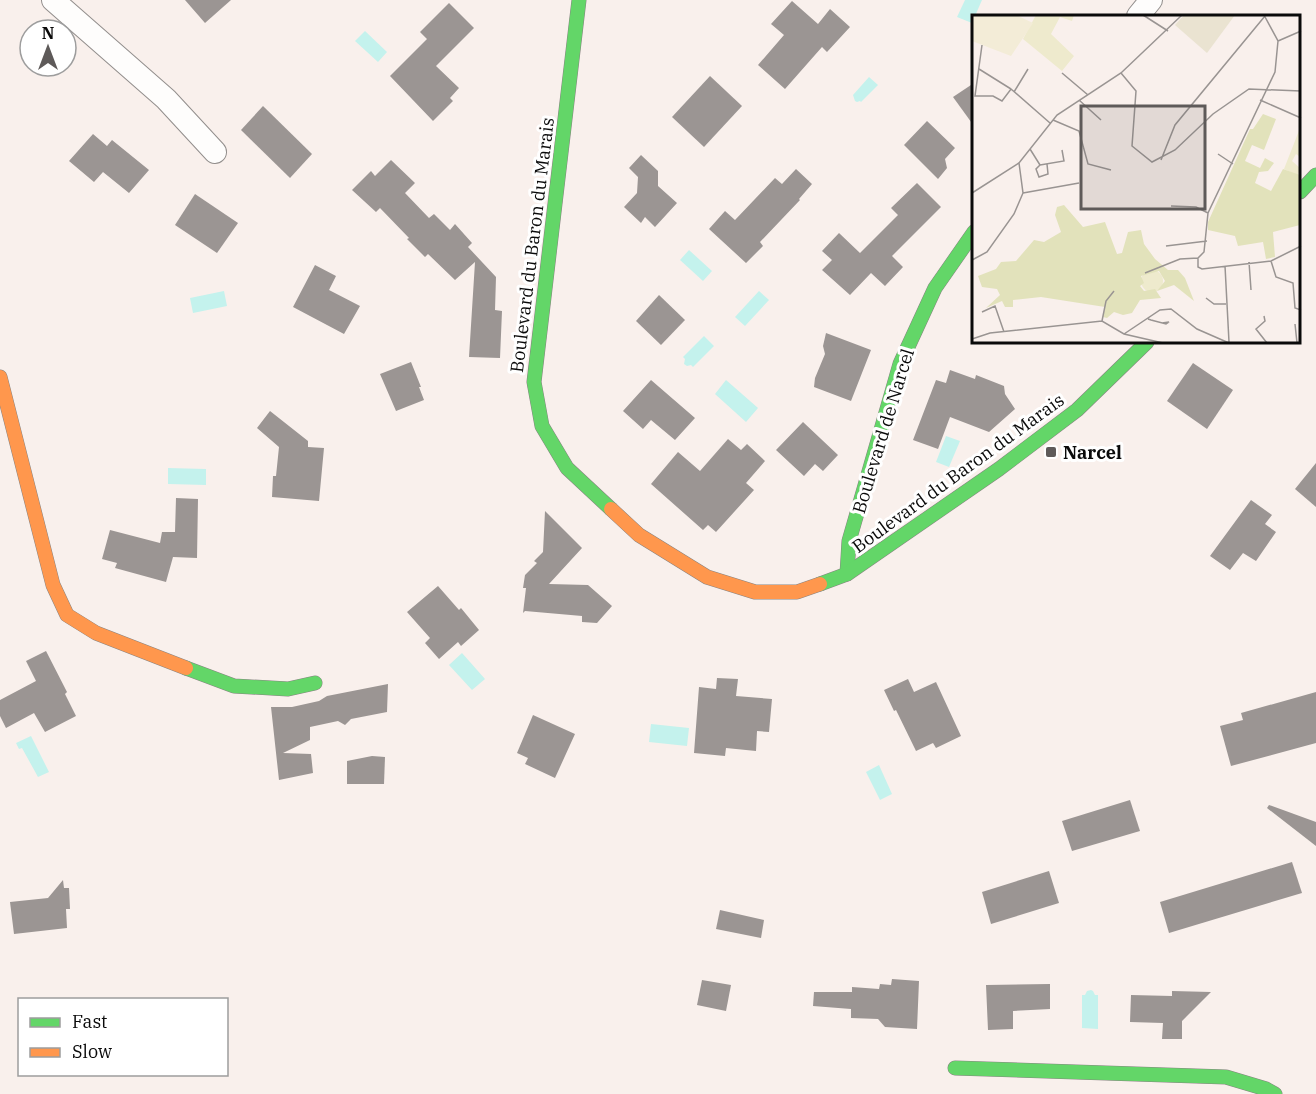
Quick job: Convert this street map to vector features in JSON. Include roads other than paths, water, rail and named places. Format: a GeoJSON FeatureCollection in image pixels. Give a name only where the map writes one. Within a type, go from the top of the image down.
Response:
{"type":"FeatureCollection","features":[{"type":"Feature","properties":{"kind":"street"},"geometry":{"type":"LineString","coordinates":[[53,0],[166,99],[215,152]]}},
{"type":"Feature","properties":{"kind":"street","name":"Boulevard du Baron du Marais"},"geometry":{"type":"LineString","coordinates":[[579,0],[534,382],[542,426],[567,468],[639,535],[707,577],[755,591],[797,592],[847,574],[999,469],[1077,410],[1145,344]]}},
{"type":"Feature","properties":{"kind":"street"},"geometry":{"type":"LineString","coordinates":[[1139,15],[1150,0]]}},
{"type":"Feature","properties":{"kind":"street"},"geometry":{"type":"LineString","coordinates":[[1301,190],[1316,175]]}},
{"type":"Feature","properties":{"kind":"street","name":"Boulevard de Narcel"},"geometry":{"type":"LineString","coordinates":[[847,574],[849,541],[900,364],[935,288],[972,235]]}},
{"type":"Feature","properties":{"kind":"street"},"geometry":{"type":"LineString","coordinates":[[0,377],[53,585],[68,615],[96,633],[234,686],[288,689],[315,683]]}},
{"type":"Feature","properties":{"kind":"street"},"geometry":{"type":"LineString","coordinates":[[956,1068],[1226,1077],[1275,1094]]}},
{"type":"Feature","properties":{"kind":"water"},"geometry":{"type":"Polygon","coordinates":[[[965,0],[982,0],[975,15],[972,15],[972,23],[957,17],[965,0]]]}},
{"type":"Feature","properties":{"kind":"water"},"geometry":{"type":"Polygon","coordinates":[[[365,31],[387,52],[378,62],[355,41],[365,31]]]}},
{"type":"Feature","properties":{"kind":"water"},"geometry":{"type":"Polygon","coordinates":[[[869,77],[878,85],[861,102],[855,101],[853,95],[869,77]]]}},
{"type":"Feature","properties":{"kind":"water"},"geometry":{"type":"Polygon","coordinates":[[[689,250],[712,271],[703,281],[680,260],[689,250]]]}},
{"type":"Feature","properties":{"kind":"water"},"geometry":{"type":"Polygon","coordinates":[[[224,291],[227,306],[193,313],[190,298],[224,291]]]}},
{"type":"Feature","properties":{"kind":"water"},"geometry":{"type":"Polygon","coordinates":[[[759,291],[769,300],[745,326],[735,317],[759,291]]]}},
{"type":"Feature","properties":{"kind":"water"},"geometry":{"type":"Polygon","coordinates":[[[704,336],[714,346],[693,367],[687,366],[684,364],[683,357],[704,336]]]}},
{"type":"Feature","properties":{"kind":"water"},"geometry":{"type":"Polygon","coordinates":[[[726,380],[758,408],[746,422],[715,394],[726,380]]]}},
{"type":"Feature","properties":{"kind":"water"},"geometry":{"type":"Polygon","coordinates":[[[946,436],[960,441],[949,467],[936,462],[946,436]]]}},
{"type":"Feature","properties":{"kind":"water"},"geometry":{"type":"Polygon","coordinates":[[[168,468],[206,469],[206,485],[168,484],[168,468]]]}},
{"type":"Feature","properties":{"kind":"water"},"geometry":{"type":"Polygon","coordinates":[[[462,653],[485,679],[472,690],[449,665],[462,653]]]}},
{"type":"Feature","properties":{"kind":"water"},"geometry":{"type":"Polygon","coordinates":[[[651,724],[689,728],[687,746],[649,742],[651,724]]]}},
{"type":"Feature","properties":{"kind":"water"},"geometry":{"type":"Polygon","coordinates":[[[31,736],[49,772],[38,777],[22,748],[19,749],[16,743],[31,736]]]}},
{"type":"Feature","properties":{"kind":"water"},"geometry":{"type":"Polygon","coordinates":[[[879,765],[892,794],[880,800],[866,772],[879,765]]]}},
{"type":"Feature","properties":{"kind":"water"},"geometry":{"type":"Polygon","coordinates":[[[1091,990],[1098,995],[1098,1029],[1082,1028],[1082,995],[1091,990]]]}},
{"type":"Feature","properties":{"kind":"place","name":"Narcel"},"geometry":{"type":"Point","coordinates":[1051,452]}}]}
